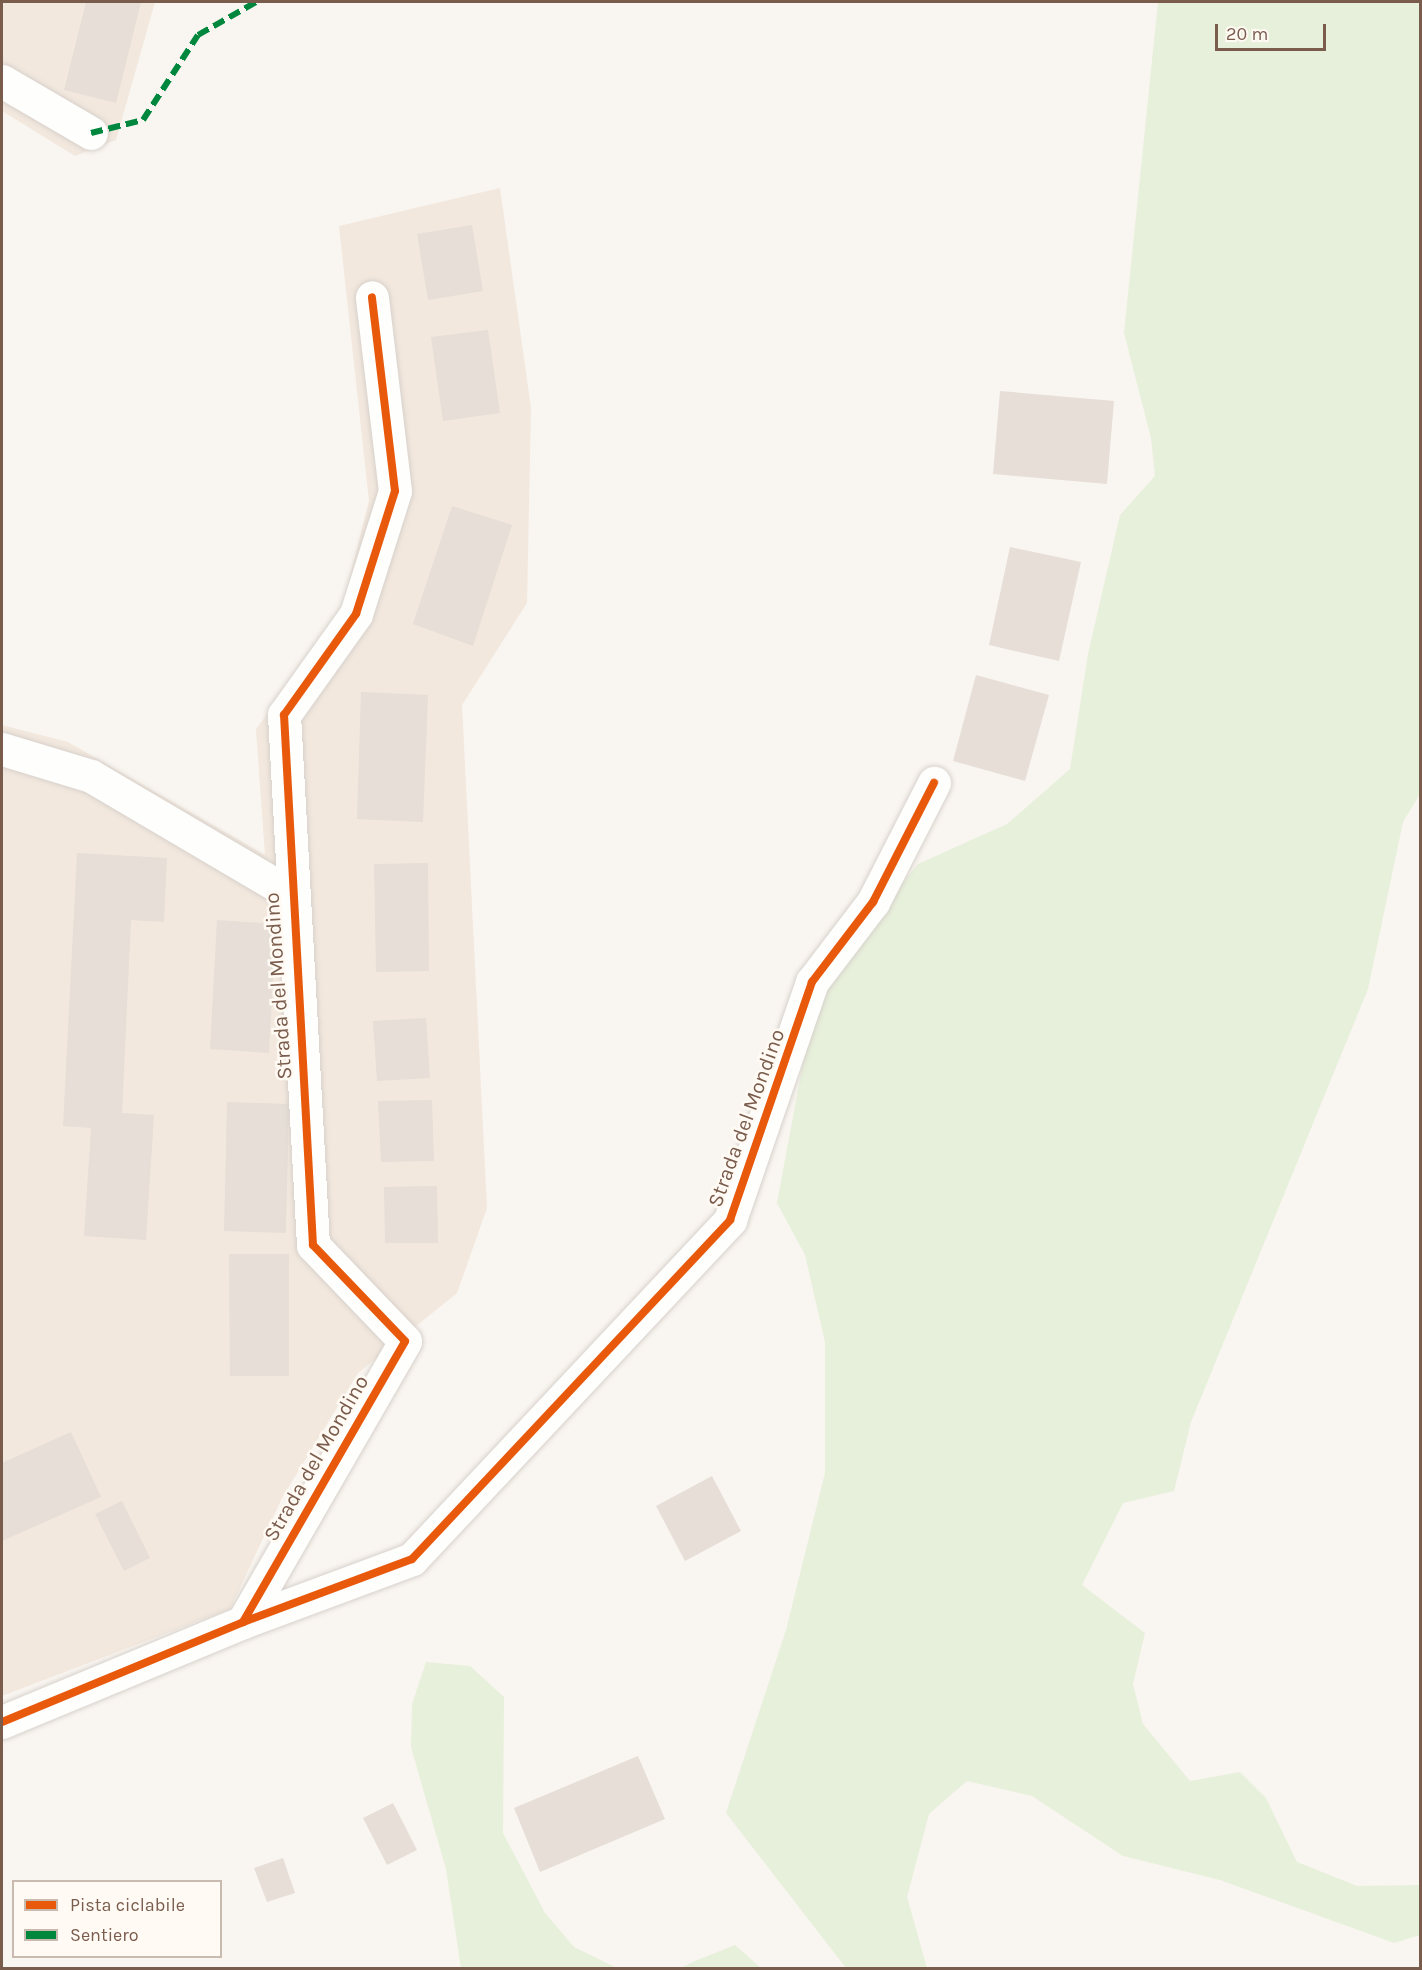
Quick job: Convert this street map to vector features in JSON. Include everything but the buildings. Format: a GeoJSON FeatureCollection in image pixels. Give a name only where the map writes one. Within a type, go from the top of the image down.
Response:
{"type":"FeatureCollection","features":[{"type":"Feature","properties":{"kind":"street"},"geometry":{"type":"LineString","coordinates":[[2,81],[91,133]]}},
{"type":"Feature","properties":{"kind":"street","name":"Strada del Mondino"},"geometry":{"type":"LineString","coordinates":[[243,1622],[405,1341],[312,1245],[290,893],[284,715],[356,614],[395,491],[372,297]]}},
{"type":"Feature","properties":{"kind":"street","name":"Strada del Mondino"},"geometry":{"type":"LineString","coordinates":[[2,749],[91,776],[290,893]]}},
{"type":"Feature","properties":{"kind":"street","name":"Strada del Mondino"},"geometry":{"type":"LineString","coordinates":[[2,1722],[243,1622],[412,1558],[730,1220],[812,982],[873,902],[934,783]]}},
{"type":"Feature","properties":{"kind":"shaded area"},"geometry":{"type":"Polygon","coordinates":[[[2,2],[155,2],[116,140],[75,156],[2,111],[2,2]]]}},
{"type":"Feature","properties":{"kind":"shaded area"},"geometry":{"type":"Polygon","coordinates":[[[500,188],[531,408],[527,603],[462,705],[487,1208],[457,1293],[358,1373],[282,1498],[230,1609],[2,1696],[2,725],[68,742],[265,855],[256,729],[340,616],[369,501],[339,226],[500,188]]]}},
{"type":"Feature","properties":{"kind":"green space"},"geometry":{"type":"Polygon","coordinates":[[[1158,2],[1420,2],[1420,794],[1403,822],[1368,989],[1191,1422],[1174,1491],[1123,1503],[1082,1585],[1145,1633],[1133,1684],[1143,1724],[1190,1781],[1240,1772],[1266,1798],[1297,1862],[1357,1886],[1420,1885],[1420,1935],[1394,1943],[1220,1880],[1123,1856],[1032,1796],[967,1781],[929,1814],[907,1897],[927,1968],[846,1968],[726,1813],[786,1630],[825,1473],[825,1342],[805,1255],[777,1203],[815,998],[837,964],[918,864],[1007,824],[1070,769],[1088,654],[1120,515],[1155,476],[1151,438],[1124,333],[1158,2]]]}},
{"type":"Feature","properties":{"kind":"green space"},"geometry":{"type":"Polygon","coordinates":[[[426,1662],[470,1666],[504,1697],[503,1833],[545,1913],[574,1947],[617,1968],[461,1968],[446,1869],[411,1747],[412,1704],[426,1662]]]}},
{"type":"Feature","properties":{"kind":"green space"},"geometry":{"type":"Polygon","coordinates":[[[735,1945],[761,1968],[681,1968],[695,1961],[735,1945]]]}},
{"type":"Feature","properties":{"kind":"marked path"},"geometry":{"type":"LineString","coordinates":[[91,133],[143,120],[198,35],[256,2]]}},
{"type":"Feature","properties":{"kind":"cycle path"},"geometry":{"type":"LineString","coordinates":[[2,1722],[243,1622],[405,1341],[313,1245],[284,715],[356,614],[395,491],[372,297]]}},
{"type":"Feature","properties":{"kind":"cycle path"},"geometry":{"type":"LineString","coordinates":[[243,1622],[412,1559],[730,1220],[812,982],[873,902],[934,783]]}}]}
